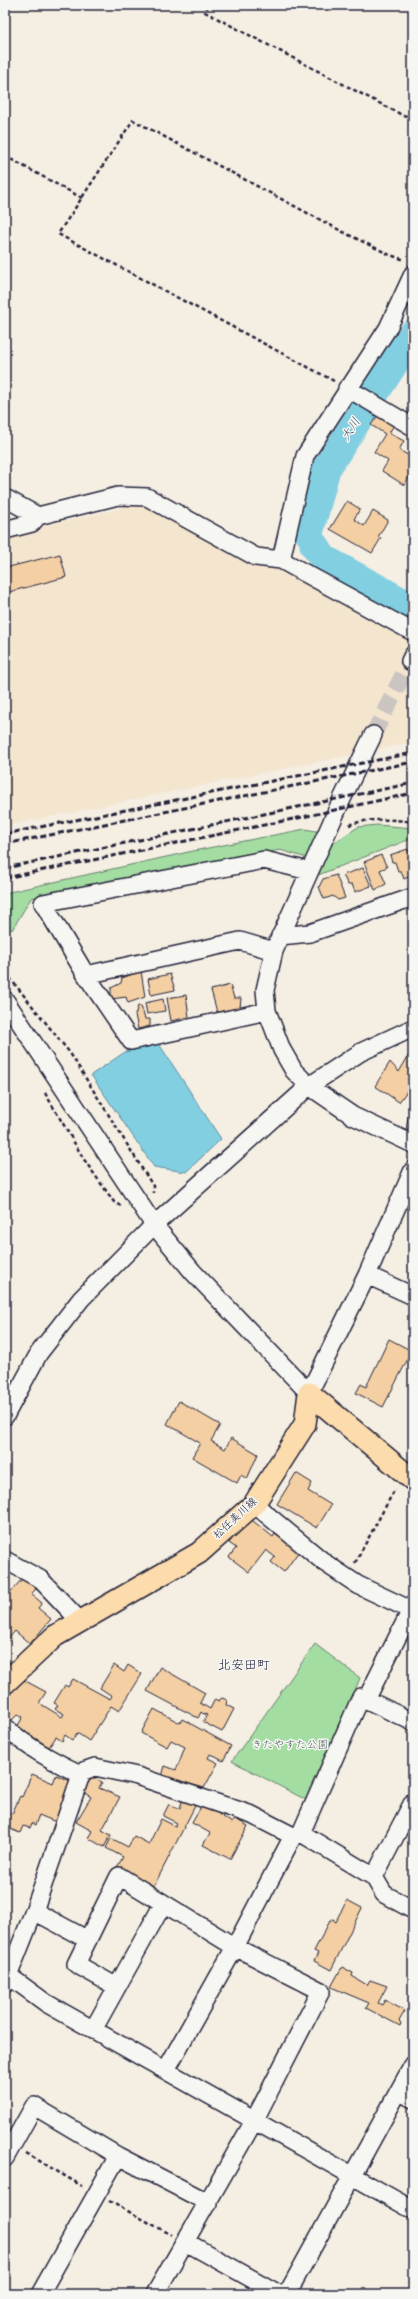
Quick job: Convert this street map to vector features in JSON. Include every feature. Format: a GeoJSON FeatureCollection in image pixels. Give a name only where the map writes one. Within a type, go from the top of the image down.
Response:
{"type":"FeatureCollection","features":[{"type":"Feature","properties":{"kind":"main road"},"geometry":{"type":"LineString","coordinates":[[309,1393],[409,1476]]}},
{"type":"Feature","properties":{"kind":"main road","name":"松任美川線"},"geometry":{"type":"LineString","coordinates":[[5,1683],[55,1636],[200,1553],[254,1504],[305,1424],[309,1393]]}},
{"type":"Feature","properties":{"kind":"street"},"geometry":{"type":"LineString","coordinates":[[281,560],[305,456],[347,388],[388,328],[410,268]]}},
{"type":"Feature","properties":{"kind":"street"},"geometry":{"type":"LineString","coordinates":[[347,388],[380,409],[413,427]]}},
{"type":"Feature","properties":{"kind":"street"},"geometry":{"type":"LineString","coordinates":[[5,530],[32,523],[38,516],[118,496],[147,497],[256,557],[281,560],[413,632]]}},
{"type":"Feature","properties":{"kind":"street"},"geometry":{"type":"LineString","coordinates":[[5,498],[38,516]]}},
{"type":"Feature","properties":{"kind":"street"},"geometry":{"type":"LineString","coordinates":[[373,735],[277,943],[266,990],[267,1011],[282,1050],[294,1071],[309,1086],[353,1116],[413,1144]]}},
{"type":"Feature","properties":{"kind":"street"},"geometry":{"type":"LineString","coordinates":[[267,1011],[131,1041],[86,975],[42,903],[264,860],[309,871]]}},
{"type":"Feature","properties":{"kind":"street"},"geometry":{"type":"LineString","coordinates":[[86,975],[240,941],[277,943],[413,897]]}},
{"type":"Feature","properties":{"kind":"street"},"geometry":{"type":"LineString","coordinates":[[5,1000],[154,1225],[193,1272],[309,1393],[367,1274],[413,1170]]}},
{"type":"Feature","properties":{"kind":"street"},"geometry":{"type":"LineString","coordinates":[[5,1416],[39,1354],[81,1299],[154,1225],[309,1086],[361,1052],[413,1028]]}},
{"type":"Feature","properties":{"kind":"street"},"geometry":{"type":"LineString","coordinates":[[367,1274],[413,1296]]}},
{"type":"Feature","properties":{"kind":"street"},"geometry":{"type":"LineString","coordinates":[[254,1504],[325,1563],[347,1578],[412,1611],[366,1700]]}},
{"type":"Feature","properties":{"kind":"street"},"geometry":{"type":"LineString","coordinates":[[5,1560],[40,1579],[80,1621]]}},
{"type":"Feature","properties":{"kind":"street"},"geometry":{"type":"LineString","coordinates":[[166,2070],[297,1834],[361,1697],[413,1722]]}},
{"type":"Feature","properties":{"kind":"street"},"geometry":{"type":"LineString","coordinates":[[5,1728],[22,1743],[52,1761],[78,1773],[95,1767],[137,1776],[252,1815],[297,1834],[374,1877],[384,1894],[413,1910]]}},
{"type":"Feature","properties":{"kind":"street"},"geometry":{"type":"LineString","coordinates":[[82,1772],[34,1911],[6,1978],[93,2030],[413,2210]]}},
{"type":"Feature","properties":{"kind":"street"},"geometry":{"type":"LineString","coordinates":[[374,1877],[413,1802]]}},
{"type":"Feature","properties":{"kind":"street"},"geometry":{"type":"LineString","coordinates":[[117,1987],[76,1964],[119,1876],[235,1947],[321,1991],[254,2121],[209,2203],[155,2294]]}},
{"type":"Feature","properties":{"kind":"street"},"geometry":{"type":"LineString","coordinates":[[93,2030],[163,1904]]}},
{"type":"Feature","properties":{"kind":"street"},"geometry":{"type":"LineString","coordinates":[[34,1911],[88,1940]]}},
{"type":"Feature","properties":{"kind":"street"},"geometry":{"type":"LineString","coordinates":[[287,2294],[353,2176],[406,2095],[413,2065]]}},
{"type":"Feature","properties":{"kind":"street"},"geometry":{"type":"LineString","coordinates":[[8,2152],[34,2106],[118,2156],[209,2203]]}},
{"type":"Feature","properties":{"kind":"street"},"geometry":{"type":"LineString","coordinates":[[40,2294],[118,2156]]}},
{"type":"Feature","properties":{"kind":"street"},"geometry":{"type":"LineString","coordinates":[[186,2242],[279,2294]]}},
{"type":"Feature","properties":{"kind":"path"},"geometry":{"type":"LineString","coordinates":[[208,5],[205,12],[404,116],[410,114],[413,116]]}},
{"type":"Feature","properties":{"kind":"path"},"geometry":{"type":"LineString","coordinates":[[347,388],[58,234],[133,120],[345,233],[390,255],[410,268]]}},
{"type":"Feature","properties":{"kind":"path"},"geometry":{"type":"LineString","coordinates":[[5,156],[82,198]]}},
{"type":"Feature","properties":{"kind":"path"},"geometry":{"type":"LineString","coordinates":[[326,834],[356,822],[398,820],[413,822]]}},
{"type":"Feature","properties":{"kind":"path"},"geometry":{"type":"LineString","coordinates":[[5,972],[70,1053],[153,1186],[153,1194]]}},
{"type":"Feature","properties":{"kind":"path"},"geometry":{"type":"LineString","coordinates":[[347,1578],[409,1476]]}},
{"type":"Feature","properties":{"kind":"path"},"geometry":{"type":"LineString","coordinates":[[8,2152],[96,2195],[186,2242]]}},
{"type":"Feature","properties":{"kind":"shaded area"},"geometry":{"type":"Polygon","coordinates":[[[144,503],[258,568],[284,566],[413,638],[413,742],[5,826],[5,535],[144,503]]]}},
{"type":"Feature","properties":{"kind":"green space"},"geometry":{"type":"Polygon","coordinates":[[[377,825],[413,828],[413,838],[318,875],[331,845],[358,827],[377,825]]]}},
{"type":"Feature","properties":{"kind":"green space"},"geometry":{"type":"Polygon","coordinates":[[[305,829],[321,832],[307,858],[280,850],[31,898],[12,930],[5,925],[5,893],[193,851],[305,829]]]}},
{"type":"Feature","properties":{"kind":"green space","name":"きたやすた公園"},"geometry":{"type":"Polygon","coordinates":[[[315,1644],[360,1678],[308,1801],[232,1761],[315,1644]]]}},
{"type":"Feature","properties":{"kind":"water"},"geometry":{"type":"Polygon","coordinates":[[[159,1044],[221,1139],[186,1172],[154,1167],[91,1075],[125,1052],[159,1044]]]}},
{"type":"Feature","properties":{"kind":"building"},"geometry":{"type":"Polygon","coordinates":[[[378,415],[394,425],[389,433],[404,441],[399,450],[413,458],[413,478],[410,476],[404,485],[382,471],[388,461],[374,452],[385,434],[371,425],[378,415]]]}},
{"type":"Feature","properties":{"kind":"building"},"geometry":{"type":"Polygon","coordinates":[[[347,501],[360,509],[354,519],[364,526],[373,511],[388,520],[378,537],[381,538],[372,553],[330,529],[347,501]]]}},
{"type":"Feature","properties":{"kind":"building"},"geometry":{"type":"Polygon","coordinates":[[[60,554],[66,577],[5,593],[5,568],[60,554]]]}},
{"type":"Feature","properties":{"kind":"building"},"geometry":{"type":"Polygon","coordinates":[[[408,849],[413,862],[413,875],[404,879],[401,871],[398,871],[395,862],[392,862],[390,855],[408,849]]]}},
{"type":"Feature","properties":{"kind":"building"},"geometry":{"type":"Polygon","coordinates":[[[381,855],[387,867],[380,870],[386,884],[375,890],[364,862],[381,855]]]}},
{"type":"Feature","properties":{"kind":"building"},"geometry":{"type":"Polygon","coordinates":[[[363,868],[371,886],[355,892],[352,884],[348,885],[343,875],[363,868]]]}},
{"type":"Feature","properties":{"kind":"building"},"geometry":{"type":"Polygon","coordinates":[[[336,875],[345,898],[338,900],[333,896],[324,899],[319,887],[323,879],[336,875]]]}},
{"type":"Feature","properties":{"kind":"building"},"geometry":{"type":"Polygon","coordinates":[[[141,971],[145,997],[128,1003],[126,997],[111,999],[111,988],[121,983],[122,978],[141,971]]]}},
{"type":"Feature","properties":{"kind":"building"},"geometry":{"type":"Polygon","coordinates":[[[170,974],[175,990],[151,995],[148,979],[170,974]]]}},
{"type":"Feature","properties":{"kind":"building"},"geometry":{"type":"Polygon","coordinates":[[[230,985],[234,998],[241,998],[240,1008],[217,1012],[211,990],[230,985]]]}},
{"type":"Feature","properties":{"kind":"building"},"geometry":{"type":"Polygon","coordinates":[[[186,995],[189,1017],[171,1021],[167,998],[186,995]]]}},
{"type":"Feature","properties":{"kind":"building"},"geometry":{"type":"Polygon","coordinates":[[[163,999],[165,1011],[147,1014],[145,1003],[163,999]]]}},
{"type":"Feature","properties":{"kind":"building"},"geometry":{"type":"Polygon","coordinates":[[[138,1006],[141,1006],[145,1019],[150,1019],[150,1026],[138,1029],[135,1015],[138,1006]]]}},
{"type":"Feature","properties":{"kind":"building"},"geometry":{"type":"Polygon","coordinates":[[[409,1055],[413,1058],[413,1083],[399,1102],[375,1086],[390,1062],[399,1072],[409,1055]]]}},
{"type":"Feature","properties":{"kind":"building"},"geometry":{"type":"Polygon","coordinates":[[[409,1111],[413,1112],[413,1131],[406,1130],[409,1111]]]}},
{"type":"Feature","properties":{"kind":"building"},"geometry":{"type":"Polygon","coordinates":[[[389,1339],[412,1351],[383,1407],[356,1393],[361,1384],[366,1387],[389,1339]]]}},
{"type":"Feature","properties":{"kind":"building"},"geometry":{"type":"Polygon","coordinates":[[[179,1401],[220,1425],[211,1441],[225,1449],[231,1438],[258,1454],[247,1479],[241,1475],[237,1483],[192,1457],[200,1443],[167,1424],[179,1401]]]}},
{"type":"Feature","properties":{"kind":"building"},"geometry":{"type":"Polygon","coordinates":[[[296,1473],[312,1483],[308,1491],[331,1505],[317,1528],[277,1504],[296,1473]]]}},
{"type":"Feature","properties":{"kind":"building"},"geometry":{"type":"Polygon","coordinates":[[[248,1517],[273,1537],[275,1534],[299,1551],[284,1572],[271,1562],[275,1557],[266,1550],[249,1572],[229,1557],[236,1548],[229,1543],[248,1517]]]}},
{"type":"Feature","properties":{"kind":"building"},"geometry":{"type":"Polygon","coordinates":[[[23,1578],[36,1589],[31,1594],[42,1603],[38,1608],[51,1619],[30,1644],[15,1631],[8,1639],[5,1637],[5,1598],[23,1578]]]}},
{"type":"Feature","properties":{"kind":"building"},"geometry":{"type":"Polygon","coordinates":[[[114,1665],[124,1672],[128,1665],[142,1674],[119,1711],[111,1706],[89,1741],[77,1733],[72,1740],[65,1735],[62,1741],[56,1737],[49,1747],[17,1727],[23,1717],[18,1714],[12,1720],[5,1716],[5,1694],[7,1692],[10,1694],[20,1678],[46,1692],[39,1703],[62,1717],[64,1714],[55,1709],[58,1705],[54,1703],[65,1685],[68,1687],[73,1679],[110,1699],[112,1696],[100,1688],[114,1665]]]}},
{"type":"Feature","properties":{"kind":"building"},"geometry":{"type":"Polygon","coordinates":[[[160,1667],[205,1693],[200,1703],[210,1709],[215,1699],[218,1701],[222,1698],[227,1700],[226,1705],[234,1709],[222,1732],[203,1722],[207,1715],[201,1712],[198,1718],[147,1691],[160,1667]]]}},
{"type":"Feature","properties":{"kind":"building"},"geometry":{"type":"Polygon","coordinates":[[[154,1709],[180,1723],[182,1719],[231,1746],[223,1761],[210,1754],[208,1758],[218,1763],[204,1788],[162,1776],[165,1766],[176,1770],[185,1747],[171,1740],[167,1747],[141,1733],[154,1709]]]}},
{"type":"Feature","properties":{"kind":"building"},"geometry":{"type":"Polygon","coordinates":[[[32,1774],[53,1783],[56,1775],[73,1782],[56,1822],[39,1815],[35,1825],[32,1823],[30,1828],[23,1826],[20,1833],[5,1827],[5,1811],[12,1814],[20,1796],[22,1797],[32,1774]]]}},
{"type":"Feature","properties":{"kind":"building"},"geometry":{"type":"Polygon","coordinates":[[[92,1777],[102,1782],[99,1788],[120,1797],[102,1830],[111,1835],[104,1847],[88,1838],[92,1831],[76,1822],[91,1797],[83,1792],[92,1777]]]}},
{"type":"Feature","properties":{"kind":"building"},"geometry":{"type":"Polygon","coordinates":[[[183,1797],[197,1802],[154,1886],[117,1867],[123,1857],[106,1848],[111,1838],[128,1847],[134,1836],[149,1844],[161,1819],[175,1826],[177,1823],[163,1816],[169,1804],[180,1809],[183,1797]]]}},
{"type":"Feature","properties":{"kind":"building"},"geometry":{"type":"Polygon","coordinates":[[[203,1803],[232,1823],[235,1819],[248,1826],[230,1859],[203,1845],[210,1833],[192,1823],[203,1803]]]}},
{"type":"Feature","properties":{"kind":"building"},"geometry":{"type":"Polygon","coordinates":[[[347,1900],[362,1908],[331,1970],[314,1961],[318,1953],[314,1951],[331,1919],[336,1922],[347,1900]]]}},
{"type":"Feature","properties":{"kind":"building"},"geometry":{"type":"Polygon","coordinates":[[[342,1967],[353,1973],[352,1976],[367,1985],[370,1980],[387,1986],[378,2003],[382,2005],[385,2000],[405,2011],[399,2021],[401,2023],[400,2026],[366,2008],[369,2003],[331,1987],[342,1967]]]}},
{"type":"Feature","properties":{"kind":"waterway","name":"大川"},"geometry":{"type":"LineString","coordinates":[[309,533],[326,469],[413,334]]}},
{"type":"Feature","properties":{"kind":"waterway","name":"大川"},"geometry":{"type":"LineString","coordinates":[[314,545],[324,559],[413,608]]}},
{"type":"Feature","properties":{"kind":"tunnel"},"geometry":{"type":"LineString","coordinates":[[373,735],[410,661]]}},
{"type":"Feature","properties":{"kind":"railway"},"geometry":{"type":"LineString","coordinates":[[5,834],[413,753]]}},
{"type":"Feature","properties":{"kind":"railway"},"geometry":{"type":"LineString","coordinates":[[5,844],[413,762]]}},
{"type":"Feature","properties":{"kind":"railway"},"geometry":{"type":"LineString","coordinates":[[5,868],[413,783]]}},
{"type":"Feature","properties":{"kind":"railway"},"geometry":{"type":"LineString","coordinates":[[5,878],[413,793]]}},
{"type":"Feature","properties":{"kind":"district","name":"北安田町"},"geometry":{"type":"Point","coordinates":[244,1666]}}]}
